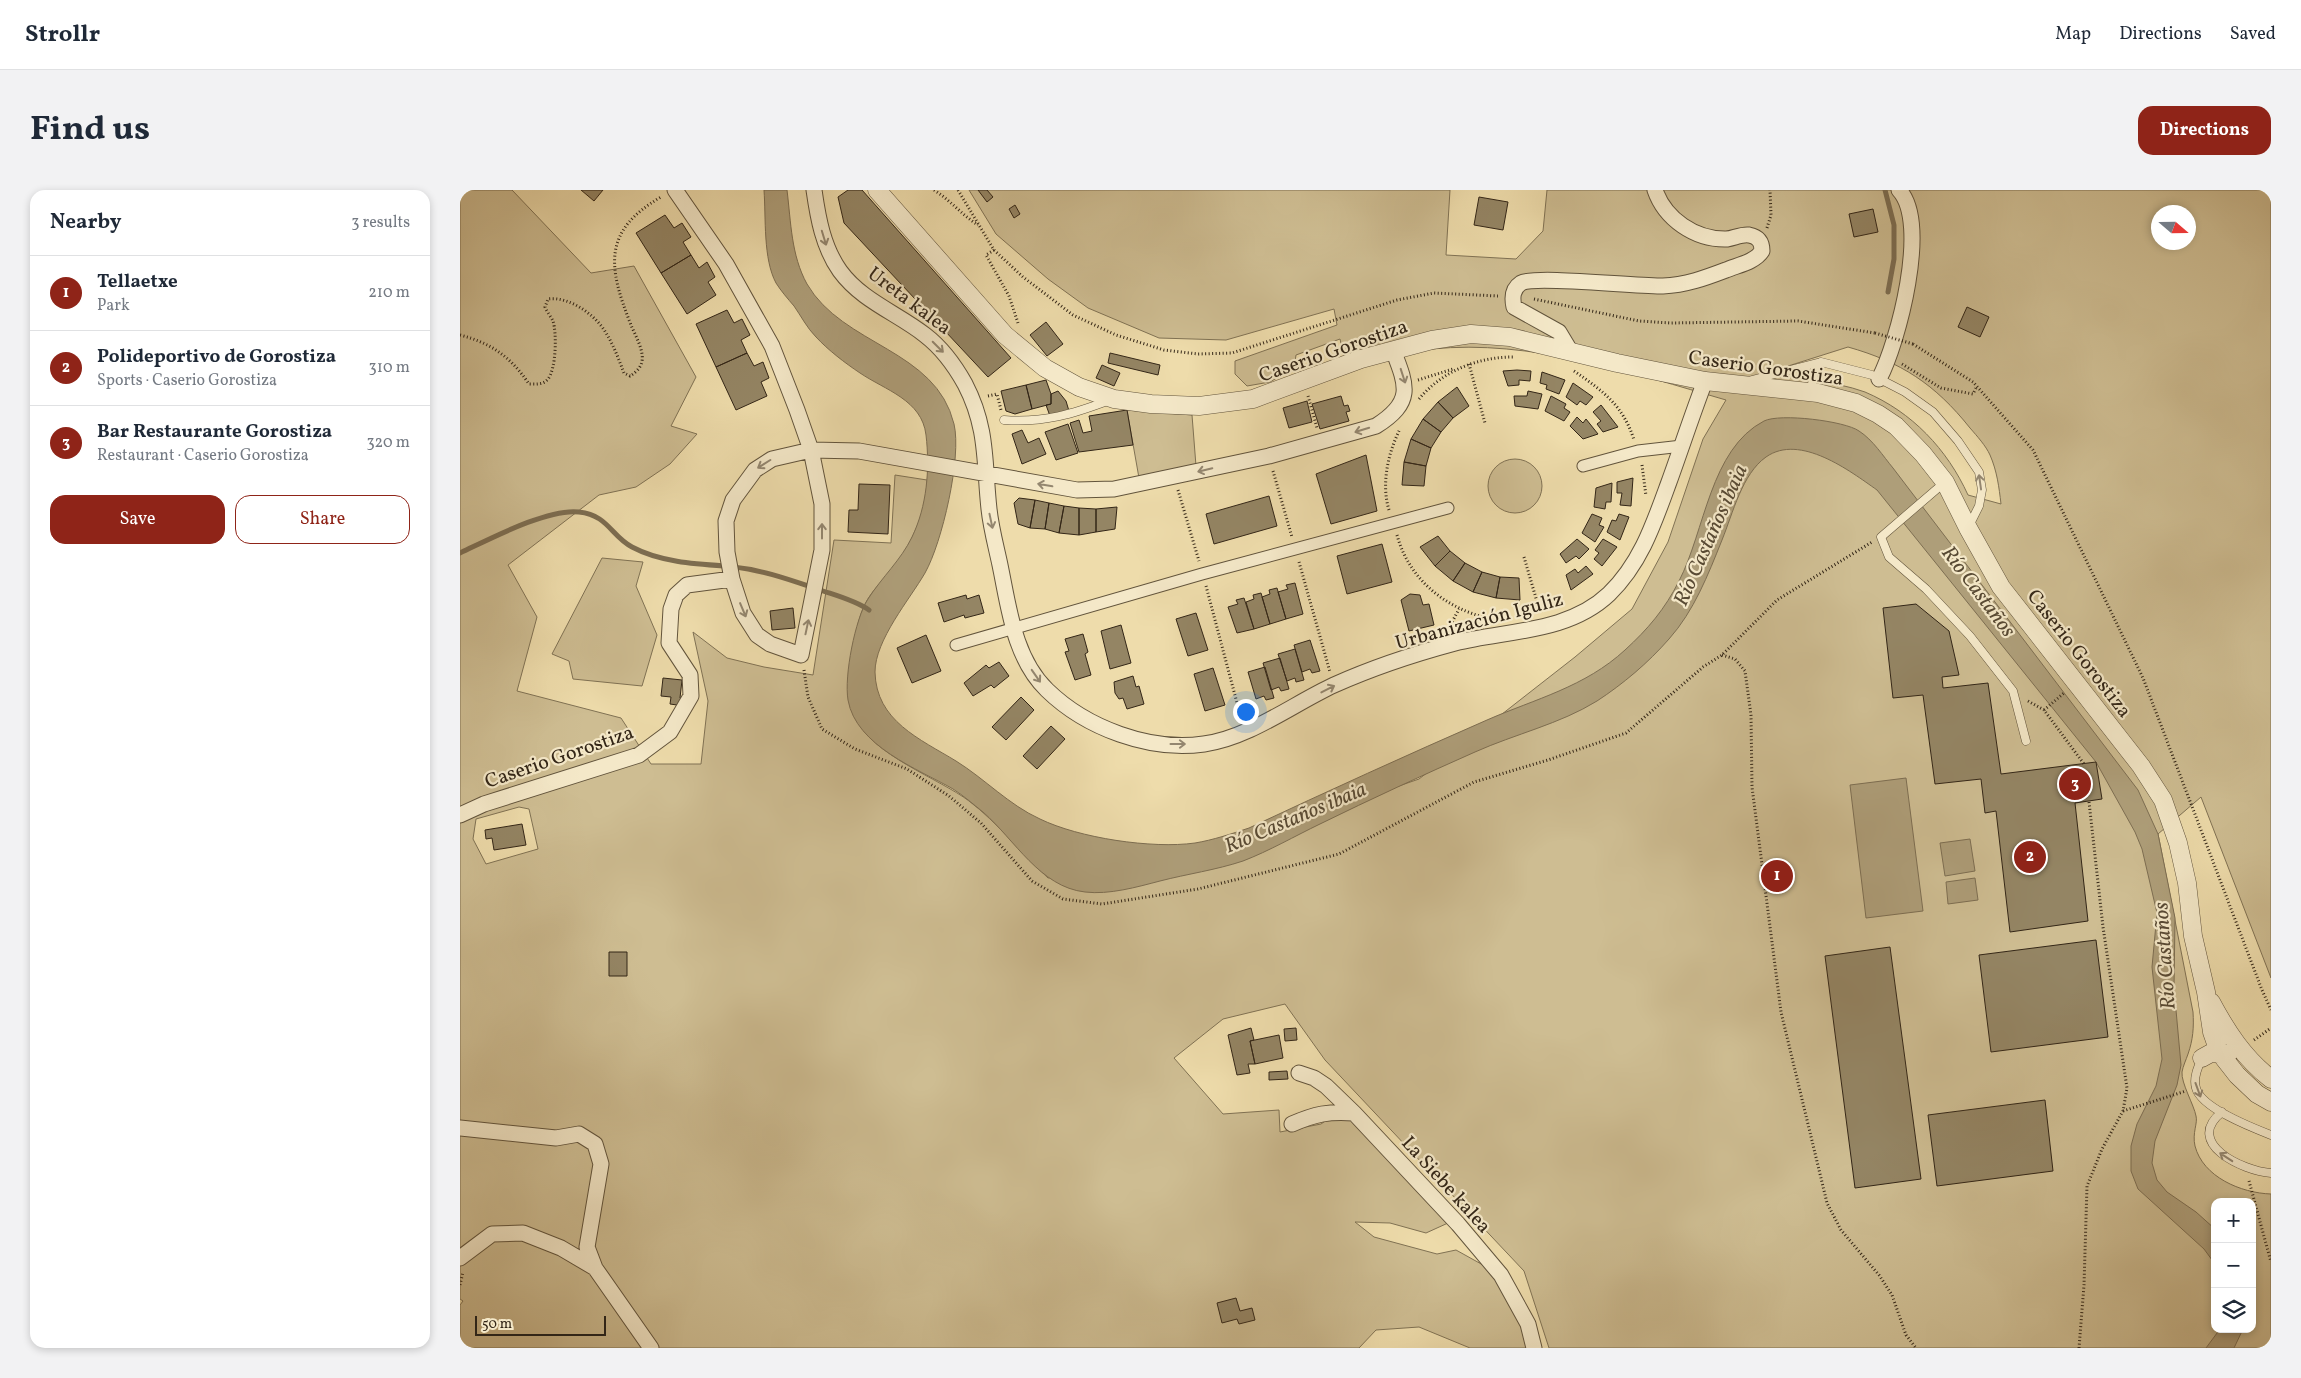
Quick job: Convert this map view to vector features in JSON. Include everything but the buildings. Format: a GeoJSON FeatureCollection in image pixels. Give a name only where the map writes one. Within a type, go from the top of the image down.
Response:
{"type":"FeatureCollection","features":[{"type":"Feature","properties":{"kind":"street","name":"Ureta kalea"},"geometry":{"type":"LineString","coordinates":[[814,190],[826,244],[840,271],[860,292],[927,336],[944,353],[961,376],[976,405],[986,453],[988,473]]}},
{"type":"Feature","properties":{"kind":"street","name":"Ureta kalea"},"geometry":{"type":"LineString","coordinates":[[877,190],[1005,335],[1024,350]]}},
{"type":"Feature","properties":{"kind":"street"},"geometry":{"type":"LineString","coordinates":[[1571,352],[1559,332],[1514,307],[1512,297],[1516,288],[1522,283],[1540,279],[1626,286],[1664,286],[1693,283],[1759,256],[1762,251],[1762,243],[1756,237],[1747,234],[1726,239],[1702,235],[1680,225],[1663,208],[1655,190]]}},
{"type":"Feature","properties":{"kind":"street"},"geometry":{"type":"LineString","coordinates":[[1880,379],[1891,357],[1897,335],[1913,239],[1911,219],[1903,195],[1899,190]]}},
{"type":"Feature","properties":{"kind":"street"},"geometry":{"type":"LineString","coordinates":[[670,192],[726,264],[772,346],[797,410],[810,450],[822,504],[822,550],[801,655],[770,644],[757,635],[743,614],[732,579],[727,552],[726,521],[733,500],[755,470],[772,459],[810,450],[836,449],[876,453],[1077,490],[1114,489],[1268,456],[1369,428],[1383,421],[1401,403],[1406,384],[1393,350]]}},
{"type":"Feature","properties":{"kind":"street","name":"Caserio Gorostiza"},"geometry":{"type":"LineString","coordinates":[[1024,350],[1045,368],[1079,387],[1114,399],[1151,404],[1199,406],[1253,399],[1361,359],[1432,340],[1471,334],[1510,337],[1704,381],[1818,393],[1856,403],[1878,414],[1896,426],[1923,454],[1945,482],[2001,587],[2141,766],[2163,800],[2178,843],[2187,883],[2193,936],[2206,992],[2208,1012],[2219,1052],[2237,1075],[2257,1094],[2271,1102]]}},
{"type":"Feature","properties":{"kind":"street","name":"Urbanización Iguliz"},"geometry":{"type":"LineString","coordinates":[[988,473],[989,512],[1014,628],[1024,659],[1045,688],[1093,723],[1120,734],[1161,744],[1205,744],[1244,732],[1334,685],[1441,647],[1494,634],[1555,624],[1591,608],[1628,574],[1642,551],[1682,446],[1704,381]]}},
{"type":"Feature","properties":{"kind":"street"},"geometry":{"type":"LineString","coordinates":[[1583,466],[1638,451],[1682,446]]}},
{"type":"Feature","properties":{"kind":"street"},"geometry":{"type":"LineString","coordinates":[[956,645],[1202,574],[1448,508]]}},
{"type":"Feature","properties":{"kind":"street","name":"Caserio Gorostiza"},"geometry":{"type":"LineString","coordinates":[[460,815],[484,804],[639,755],[670,732],[691,696],[690,675],[669,643],[671,609],[676,595],[688,585],[732,579]]}},
{"type":"Feature","properties":{"kind":"street","name":"Caserio Gorostiza"},"geometry":{"type":"LineString","coordinates":[[2206,992],[2233,1040],[2248,1060],[2271,1079]]}},
{"type":"Feature","properties":{"kind":"street"},"geometry":{"type":"LineString","coordinates":[[2202,1058],[2207,1034],[2208,1012]]}},
{"type":"Feature","properties":{"kind":"street"},"geometry":{"type":"LineString","coordinates":[[2202,1058],[2211,1053],[2219,1052],[2236,1057],[2271,1088]]}},
{"type":"Feature","properties":{"kind":"street","name":"La Siebe kalea"},"geometry":{"type":"LineString","coordinates":[[1299,1073],[1314,1078],[1326,1086],[1354,1112],[1458,1224],[1501,1275],[1528,1324],[1534,1348]]}},
{"type":"Feature","properties":{"kind":"street"},"geometry":{"type":"LineString","coordinates":[[1292,1124],[1308,1117],[1331,1111],[1354,1112]]}},
{"type":"Feature","properties":{"kind":"street"},"geometry":{"type":"LineString","coordinates":[[460,1128],[556,1138],[579,1134],[595,1144],[601,1164],[588,1246],[595,1268],[651,1348]]}},
{"type":"Feature","properties":{"kind":"street"},"geometry":{"type":"LineString","coordinates":[[460,1258],[492,1234],[523,1233],[561,1248],[595,1268]]}},
{"type":"Feature","properties":{"kind":"lane"},"geometry":{"type":"LineString","coordinates":[[1818,393],[1812,384],[1814,373],[1821,362]]}},
{"type":"Feature","properties":{"kind":"lane"},"geometry":{"type":"LineString","coordinates":[[1737,384],[1821,362],[1848,367],[1880,379],[1905,392],[1933,412],[1958,441],[1979,472],[1982,490],[1979,506],[1968,528]]}},
{"type":"Feature","properties":{"kind":"lane"},"geometry":{"type":"LineString","coordinates":[[1004,420],[1029,422],[1067,416],[1114,399]]}},
{"type":"Feature","properties":{"kind":"lane"},"geometry":{"type":"LineString","coordinates":[[1945,482],[1881,537],[1889,557],[1926,589],[1970,636],[2012,691],[2026,741]]}},
{"type":"Feature","properties":{"kind":"lane"},"geometry":{"type":"LineString","coordinates":[[2202,1058],[2197,1068],[2195,1087],[2203,1100],[2222,1112],[2271,1135]]}},
{"type":"Feature","properties":{"kind":"lane"},"geometry":{"type":"LineString","coordinates":[[2222,1112],[2212,1121],[2209,1132],[2212,1143],[2220,1153],[2245,1168],[2271,1173]]}},
{"type":"Feature","properties":{"kind":"path"},"geometry":{"type":"LineString","coordinates":[[934,190],[945,197],[962,215],[979,225]]}},
{"type":"Feature","properties":{"kind":"path"},"geometry":{"type":"LineString","coordinates":[[958,190],[994,250],[1023,277],[1073,315],[1116,335],[1164,350],[1198,354],[1232,353],[1396,300],[1434,293],[1512,297],[1552,302],[1639,322],[1798,321],[1875,333],[1913,344],[1943,362],[1977,386],[2033,450],[2143,678],[2271,1010]]}},
{"type":"Feature","properties":{"kind":"path"},"geometry":{"type":"LineString","coordinates":[[1762,243],[1772,215],[1770,190]]}},
{"type":"Feature","properties":{"kind":"path"},"geometry":{"type":"LineString","coordinates":[[460,335],[498,349],[523,374],[529,384],[539,385],[548,379],[553,364],[555,347],[553,321],[545,308],[548,299],[558,298],[571,302],[606,332],[624,374],[630,376],[637,371],[642,362],[640,350],[622,302],[614,264],[616,244],[632,217],[642,208],[670,192]]}},
{"type":"Feature","properties":{"kind":"path"},"geometry":{"type":"LineString","coordinates":[[994,250],[986,255],[1009,296],[1018,321],[1024,350]]}},
{"type":"Feature","properties":{"kind":"path"},"geometry":{"type":"LineString","coordinates":[[1406,384],[1501,356],[1519,356]]}},
{"type":"Feature","properties":{"kind":"path"},"geometry":{"type":"LineString","coordinates":[[1891,357],[1941,388],[1973,394],[1977,386]]}},
{"type":"Feature","properties":{"kind":"path"},"geometry":{"type":"LineString","coordinates":[[1469,364],[1485,423]]}},
{"type":"Feature","properties":{"kind":"path"},"geometry":{"type":"LineString","coordinates":[[1417,402],[1438,381],[1457,368]]}},
{"type":"Feature","properties":{"kind":"path"},"geometry":{"type":"LineString","coordinates":[[1571,369],[1607,394],[1629,424],[1638,451],[1646,487],[1646,506]]}},
{"type":"Feature","properties":{"kind":"path"},"geometry":{"type":"LineString","coordinates":[[1303,380],[1321,441]]}},
{"type":"Feature","properties":{"kind":"path"},"geometry":{"type":"LineString","coordinates":[[1403,423],[1395,438],[1386,480],[1386,502],[1399,544],[1419,579],[1438,597],[1459,609],[1499,620]]}},
{"type":"Feature","properties":{"kind":"path"},"geometry":{"type":"LineString","coordinates":[[1268,456],[1334,685]]}},
{"type":"Feature","properties":{"kind":"path"},"geometry":{"type":"LineString","coordinates":[[1175,477],[1244,732]]}},
{"type":"Feature","properties":{"kind":"path"},"geometry":{"type":"LineString","coordinates":[[801,655],[808,697],[822,729],[855,749],[907,769],[949,796],[981,823],[1032,881],[1063,899],[1102,904],[1198,889],[1339,854],[1474,782],[1548,760],[1626,732],[1703,667],[1722,655],[1776,600],[1881,537]]}},
{"type":"Feature","properties":{"kind":"path"},"geometry":{"type":"LineString","coordinates":[[1524,558],[1542,619],[1542,627]]}},
{"type":"Feature","properties":{"kind":"path"},"geometry":{"type":"LineString","coordinates":[[1722,655],[1735,659],[1745,671],[1751,715],[1752,787],[1781,1012],[1826,1203],[1841,1230],[1879,1275],[1892,1295],[1906,1335],[1916,1348]]}},
{"type":"Feature","properties":{"kind":"path"},"geometry":{"type":"LineString","coordinates":[[2012,691],[2044,710],[2084,764]]}},
{"type":"Feature","properties":{"kind":"path"},"geometry":{"type":"LineString","coordinates":[[2044,710],[2066,691]]}},
{"type":"Feature","properties":{"kind":"path"},"geometry":{"type":"LineString","coordinates":[[2079,1348],[2084,1285],[2087,1186],[2102,1149],[2123,1112],[2127,1088],[2103,926],[2089,802]]}},
{"type":"Feature","properties":{"kind":"path"},"geometry":{"type":"LineString","coordinates":[[2251,1043],[2271,1028]]}},
{"type":"Feature","properties":{"kind":"path"},"geometry":{"type":"LineString","coordinates":[[2123,1112],[2176,1096]]}},
{"type":"Feature","properties":{"kind":"path"},"geometry":{"type":"LineString","coordinates":[[2245,1168],[2271,1262]]}},
{"type":"Feature","properties":{"kind":"shaded area"},"geometry":{"type":"Polygon","coordinates":[[[460,190],[512,190],[591,273],[634,266],[696,377],[671,426],[697,434],[670,464],[636,487],[599,495],[508,565],[537,617],[517,691],[621,718],[651,764],[701,764],[708,701],[693,632],[727,658],[764,667],[813,675],[834,540],[891,543],[895,475],[927,480],[921,517],[911,540],[898,562],[873,591],[861,613],[855,656],[857,719],[864,732],[891,755],[969,801],[980,810],[1048,878],[1244,860],[1393,788],[1419,779],[1575,657],[1632,609],[1668,542],[1703,439],[1726,400],[1618,369],[1544,354],[1506,349],[1469,347],[1422,350],[1347,371],[1340,339],[1296,355],[1294,368],[1270,382],[1247,386],[1235,374],[1235,361],[1337,325],[1334,309],[1226,340],[1159,338],[1088,308],[1048,279],[996,234],[969,190],[1450,190],[1446,255],[1516,259],[1543,231],[1547,190],[2271,190],[2271,978],[2201,797],[2158,834],[2193,1012],[2192,1039],[2182,1077],[2196,1116],[2195,1146],[2199,1157],[2215,1175],[2236,1187],[2271,1194],[2271,1348],[1549,1348],[1524,1271],[1325,1060],[1285,1004],[1223,1019],[1174,1058],[1223,1114],[1279,1110],[1280,1132],[1321,1124],[1331,1117],[1352,1120],[1448,1223],[1426,1233],[1390,1223],[1355,1222],[1374,1237],[1437,1254],[1456,1250],[1501,1275],[1534,1348],[1470,1348],[1419,1327],[1376,1330],[1359,1348],[460,1348],[460,1305],[463,1301],[460,1299],[460,190]],[[1848,347],[1763,374],[1801,377],[1846,386],[1882,400],[1913,421],[1939,447],[1950,462],[1968,495],[2001,504],[1990,455],[1984,445],[1944,399],[1930,387],[1901,368],[1848,347]],[[519,807],[476,819],[473,839],[486,864],[538,849],[529,809],[519,807]]]}},
{"type":"Feature","properties":{"kind":"shaded area"},"geometry":{"type":"Polygon","coordinates":[[[1127,410],[1192,415],[1196,466],[1139,478],[1127,410]]]}},
{"type":"Feature","properties":{"kind":"shaded area"},"geometry":{"type":"Polygon","coordinates":[[[1510,459],[1520,459],[1530,463],[1538,471],[1542,486],[1538,501],[1530,509],[1520,513],[1510,513],[1500,509],[1492,501],[1488,491],[1488,481],[1492,471],[1500,463],[1510,459]]]}},
{"type":"Feature","properties":{"kind":"shaded area"},"geometry":{"type":"Polygon","coordinates":[[[602,558],[643,562],[636,586],[657,635],[642,686],[573,679],[569,661],[552,654],[602,558]]]}},
{"type":"Feature","properties":{"kind":"water"},"geometry":{"type":"Polygon","coordinates":[[[764,190],[787,190],[792,238],[798,262],[807,284],[823,305],[843,321],[909,363],[928,379],[944,399],[954,424],[956,439],[953,478],[938,542],[925,573],[887,633],[877,660],[875,672],[877,689],[883,703],[902,727],[967,768],[1018,807],[1056,826],[1095,837],[1137,843],[1178,844],[1202,842],[1249,828],[1487,720],[1559,691],[1593,674],[1625,650],[1662,610],[1674,591],[1688,561],[1720,471],[1732,451],[1746,434],[1764,421],[1784,418],[1827,421],[1852,427],[1859,431],[1873,443],[1893,468],[2138,790],[2158,834],[2175,918],[2174,988],[2181,1065],[2177,1085],[2155,1141],[2152,1163],[2157,1180],[2167,1192],[2196,1212],[2211,1225],[2211,1259],[2204,1249],[2138,1189],[2131,1171],[2131,1146],[2137,1124],[2156,1086],[2162,1059],[2152,967],[2157,913],[2142,849],[2135,832],[2096,762],[1877,490],[1853,473],[1824,457],[1794,449],[1779,451],[1766,457],[1758,464],[1744,484],[1706,579],[1686,617],[1669,639],[1644,665],[1616,688],[1583,709],[1436,769],[1243,861],[1132,888],[1094,893],[1085,892],[1069,888],[1041,872],[995,823],[965,797],[890,754],[863,730],[853,716],[847,690],[849,663],[855,633],[868,599],[902,553],[917,525],[926,487],[928,461],[926,435],[918,413],[910,404],[854,369],[826,347],[810,330],[776,283],[769,262],[764,190]]]}},
{"type":"Feature","properties":{"kind":"water"},"geometry":{"type":"Polygon","coordinates":[[[1906,778],[1923,911],[1866,918],[1850,785],[1906,778]]]}},
{"type":"Feature","properties":{"kind":"water"},"geometry":{"type":"Polygon","coordinates":[[[1970,839],[1975,871],[1945,876],[1940,843],[1970,839]]]}},
{"type":"Feature","properties":{"kind":"water"},"geometry":{"type":"Polygon","coordinates":[[[1975,878],[1978,900],[1948,904],[1946,882],[1975,878]]]}},
{"type":"Feature","properties":{"kind":"water"},"geometry":{"type":"Polygon","coordinates":[[[2217,1333],[2241,1333],[2234,1348],[2206,1348],[2217,1333]]]}},
{"type":"Feature","properties":{"kind":"waterway"},"geometry":{"type":"LineString","coordinates":[[1885,190],[1894,225],[1894,259],[1888,292]]}},
{"type":"Feature","properties":{"kind":"waterway"},"geometry":{"type":"LineString","coordinates":[[460,553],[535,520],[566,512],[579,512],[597,517],[625,542],[643,552],[666,559],[726,566]]}},
{"type":"Feature","properties":{"kind":"waterway"},"geometry":{"type":"LineString","coordinates":[[733,567],[767,573],[790,580],[847,599],[869,610]]}},
{"type":"Feature","properties":{"kind":"place","name":"Bar Restaurante Gorostiza"},"geometry":{"type":"Point","coordinates":[2075,784]}},
{"type":"Feature","properties":{"kind":"place","name":"Polideportivo de Gorostiza"},"geometry":{"type":"Point","coordinates":[2030,857]}},
{"type":"Feature","properties":{"kind":"place","name":"Tellaetxe"},"geometry":{"type":"Point","coordinates":[1777,876]}},
{"type":"Feature","properties":{"kind":"water label","name":"Río Castaños ibaia"},"geometry":{"type":"Point","coordinates":[1710,535]}},
{"type":"Feature","properties":{"kind":"water label","name":"Río Castaños"},"geometry":{"type":"Point","coordinates":[1979,591]}},
{"type":"Feature","properties":{"kind":"water label","name":"Río Castaños ibaia"},"geometry":{"type":"Point","coordinates":[1295,817]}},
{"type":"Feature","properties":{"kind":"water label","name":"Río Castaños"},"geometry":{"type":"Point","coordinates":[2164,956]}}]}
